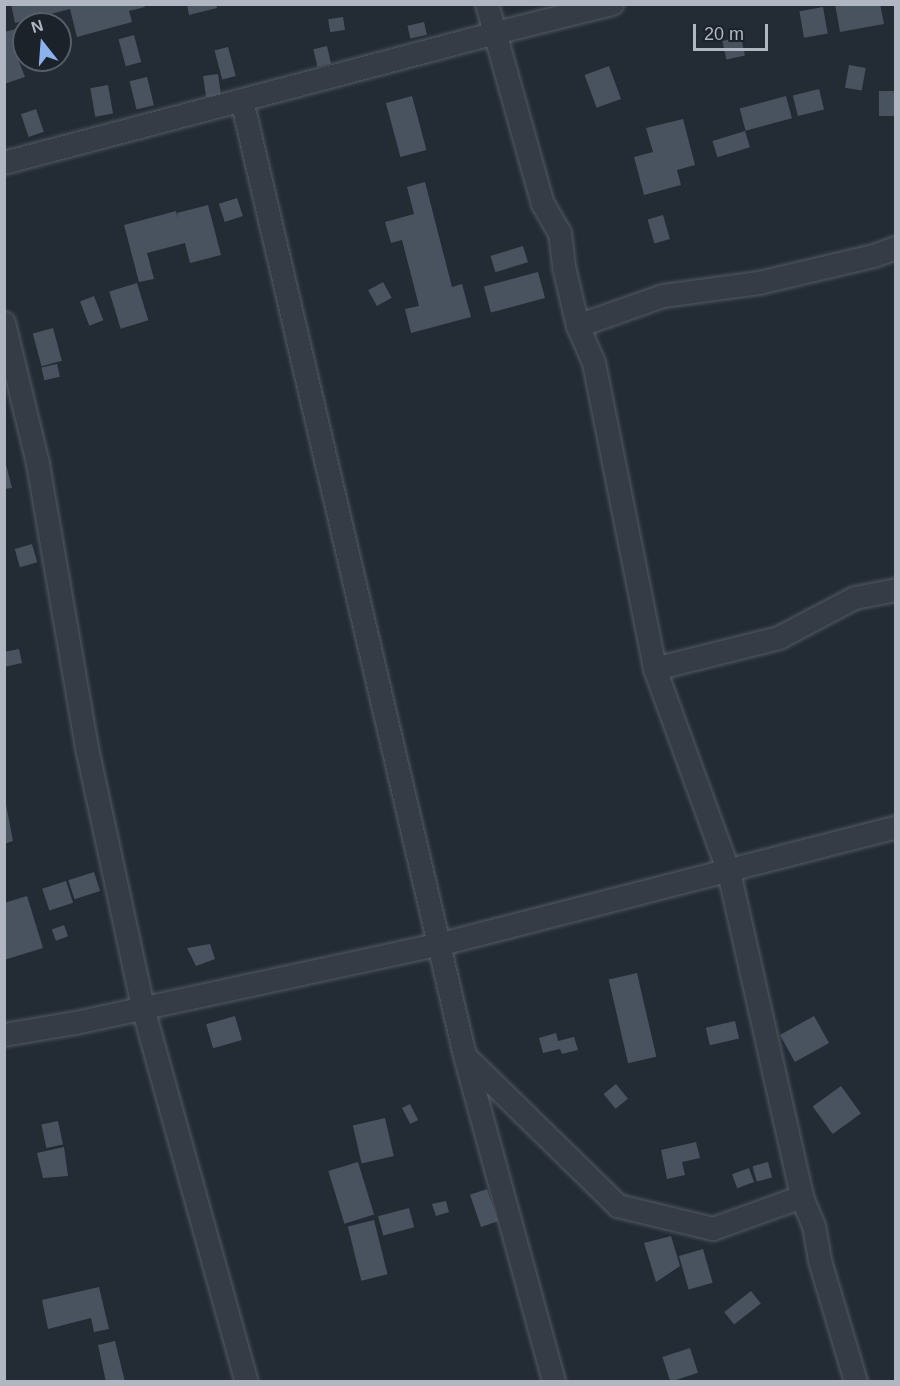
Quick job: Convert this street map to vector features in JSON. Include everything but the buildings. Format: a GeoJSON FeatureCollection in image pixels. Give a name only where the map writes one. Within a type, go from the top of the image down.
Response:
{"type":"FeatureCollection","features":[{"type":"Feature","properties":{"kind":"street"},"geometry":{"type":"LineString","coordinates":[[486,4],[543,204],[560,233],[564,267],[578,326],[594,363],[656,669],[729,872],[802,1197],[814,1226],[820,1261],[856,1382]]}},
{"type":"Feature","properties":{"kind":"street"},"geometry":{"type":"LineString","coordinates":[[4,163],[612,4]]}},
{"type":"Feature","properties":{"kind":"street"},"geometry":{"type":"LineString","coordinates":[[242,100],[465,1056],[554,1382]]}},
{"type":"Feature","properties":{"kind":"street"},"geometry":{"type":"LineString","coordinates":[[578,326],[663,297],[759,283],[874,256],[896,248]]}},
{"type":"Feature","properties":{"kind":"street"},"geometry":{"type":"LineString","coordinates":[[4,323],[38,464],[87,748],[143,1008],[247,1382]]}},
{"type":"Feature","properties":{"kind":"street"},"geometry":{"type":"LineString","coordinates":[[656,669],[779,638],[855,598],[896,590]]}},
{"type":"Feature","properties":{"kind":"street"},"geometry":{"type":"LineString","coordinates":[[4,1035],[438,945],[729,872],[896,827]]}},
{"type":"Feature","properties":{"kind":"street"},"geometry":{"type":"LineString","coordinates":[[465,1056],[618,1206],[713,1229],[802,1197]]}}]}
